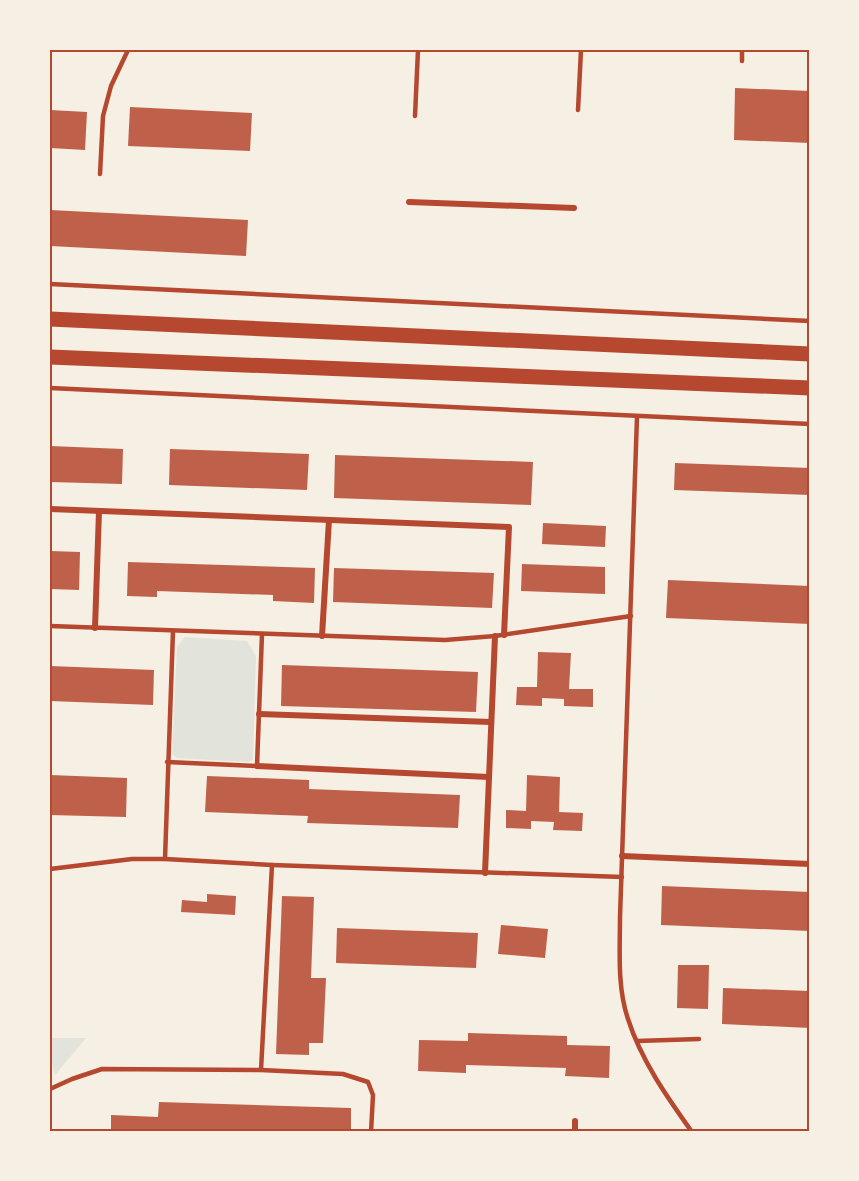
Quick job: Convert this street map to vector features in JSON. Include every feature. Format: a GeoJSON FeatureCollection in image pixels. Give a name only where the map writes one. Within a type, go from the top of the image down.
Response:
{"type":"FeatureCollection","features":[{"type":"Feature","properties":{"kind":"main road"},"geometry":{"type":"LineString","coordinates":[[50,319],[810,354]]}},
{"type":"Feature","properties":{"kind":"main road"},"geometry":{"type":"LineString","coordinates":[[50,357],[810,388]]}},
{"type":"Feature","properties":{"kind":"street"},"geometry":{"type":"LineString","coordinates":[[409,202],[574,208]]}},
{"type":"Feature","properties":{"kind":"street"},"geometry":{"type":"LineString","coordinates":[[50,509],[509,527],[504,635]]}},
{"type":"Feature","properties":{"kind":"street"},"geometry":{"type":"LineString","coordinates":[[95,628],[99,511]]}},
{"type":"Feature","properties":{"kind":"street"},"geometry":{"type":"LineString","coordinates":[[322,636],[329,519]]}},
{"type":"Feature","properties":{"kind":"street"},"geometry":{"type":"LineString","coordinates":[[485,873],[495,636]]}},
{"type":"Feature","properties":{"kind":"street"},"geometry":{"type":"LineString","coordinates":[[259,714],[491,722]]}},
{"type":"Feature","properties":{"kind":"street"},"geometry":{"type":"LineString","coordinates":[[257,766],[489,777]]}},
{"type":"Feature","properties":{"kind":"street"},"geometry":{"type":"LineString","coordinates":[[622,856],[810,864]]}},
{"type":"Feature","properties":{"kind":"street"},"geometry":{"type":"LineString","coordinates":[[574,1131],[575,1121]]}},
{"type":"Feature","properties":{"kind":"lane"},"geometry":{"type":"LineString","coordinates":[[100,174],[103,116],[111,86],[128,50]]}},
{"type":"Feature","properties":{"kind":"lane"},"geometry":{"type":"LineString","coordinates":[[415,116],[418,50]]}},
{"type":"Feature","properties":{"kind":"lane"},"geometry":{"type":"LineString","coordinates":[[578,110],[581,50]]}},
{"type":"Feature","properties":{"kind":"lane"},"geometry":{"type":"LineString","coordinates":[[742,50],[742,61]]}},
{"type":"Feature","properties":{"kind":"lane"},"geometry":{"type":"LineString","coordinates":[[50,284],[810,321]]}},
{"type":"Feature","properties":{"kind":"lane"},"geometry":{"type":"LineString","coordinates":[[50,388],[810,424]]}},
{"type":"Feature","properties":{"kind":"lane"},"geometry":{"type":"LineString","coordinates":[[637,417],[620,917],[621,979],[627,1017],[637,1041],[670,1102],[692,1131]]}},
{"type":"Feature","properties":{"kind":"lane"},"geometry":{"type":"LineString","coordinates":[[50,626],[444,640],[504,635],[631,616]]}},
{"type":"Feature","properties":{"kind":"lane"},"geometry":{"type":"LineString","coordinates":[[165,859],[172,631]]}},
{"type":"Feature","properties":{"kind":"lane"},"geometry":{"type":"LineString","coordinates":[[167,762],[257,766],[262,634]]}},
{"type":"Feature","properties":{"kind":"lane"},"geometry":{"type":"LineString","coordinates":[[50,869],[132,859],[165,859],[622,877]]}},
{"type":"Feature","properties":{"kind":"lane"},"geometry":{"type":"LineString","coordinates":[[261,1070],[272,865]]}},
{"type":"Feature","properties":{"kind":"lane"},"geometry":{"type":"LineString","coordinates":[[637,1041],[699,1039]]}},
{"type":"Feature","properties":{"kind":"lane"},"geometry":{"type":"LineString","coordinates":[[50,1089],[102,1069],[261,1070],[343,1074],[368,1082],[373,1095],[371,1131]]}},
{"type":"Feature","properties":{"kind":"shaded area"},"geometry":{"type":"Polygon","coordinates":[[[185,637],[247,641],[256,656],[253,760],[248,762],[177,758],[172,754],[177,647],[185,637]]]}},
{"type":"Feature","properties":{"kind":"shaded area"},"geometry":{"type":"Polygon","coordinates":[[[50,1038],[86,1038],[55,1075],[50,1055],[50,1038]]]}},
{"type":"Feature","properties":{"kind":"building"},"geometry":{"type":"Polygon","coordinates":[[[735,88],[810,91],[810,143],[734,140],[735,88]]]}},
{"type":"Feature","properties":{"kind":"building"},"geometry":{"type":"Polygon","coordinates":[[[130,107],[252,113],[250,151],[128,146],[130,107]]]}},
{"type":"Feature","properties":{"kind":"building"},"geometry":{"type":"Polygon","coordinates":[[[50,110],[87,112],[85,150],[50,148],[50,110]]]}},
{"type":"Feature","properties":{"kind":"building"},"geometry":{"type":"Polygon","coordinates":[[[50,210],[248,220],[246,256],[50,246],[50,210]]]}},
{"type":"Feature","properties":{"kind":"building"},"geometry":{"type":"Polygon","coordinates":[[[50,446],[123,449],[122,484],[50,482],[50,446]]]}},
{"type":"Feature","properties":{"kind":"building"},"geometry":{"type":"Polygon","coordinates":[[[170,449],[309,454],[307,490],[169,485],[170,449]]]}},
{"type":"Feature","properties":{"kind":"building"},"geometry":{"type":"Polygon","coordinates":[[[335,455],[533,462],[531,505],[334,498],[335,455]]]}},
{"type":"Feature","properties":{"kind":"building"},"geometry":{"type":"Polygon","coordinates":[[[675,463],[810,468],[810,495],[674,490],[675,463]]]}},
{"type":"Feature","properties":{"kind":"building"},"geometry":{"type":"Polygon","coordinates":[[[543,523],[606,526],[605,547],[542,544],[543,523]]]}},
{"type":"Feature","properties":{"kind":"building"},"geometry":{"type":"Polygon","coordinates":[[[50,551],[80,552],[79,590],[50,589],[50,551]]]}},
{"type":"Feature","properties":{"kind":"building"},"geometry":{"type":"Polygon","coordinates":[[[128,562],[315,568],[314,603],[273,601],[273,595],[157,591],[157,597],[127,596],[128,562]]]}},
{"type":"Feature","properties":{"kind":"building"},"geometry":{"type":"Polygon","coordinates":[[[522,564],[605,567],[605,594],[521,591],[522,564]]]}},
{"type":"Feature","properties":{"kind":"building"},"geometry":{"type":"Polygon","coordinates":[[[334,568],[494,573],[492,608],[333,602],[334,568]]]}},
{"type":"Feature","properties":{"kind":"building"},"geometry":{"type":"Polygon","coordinates":[[[668,580],[810,586],[810,624],[666,618],[668,580]]]}},
{"type":"Feature","properties":{"kind":"building"},"geometry":{"type":"Polygon","coordinates":[[[538,652],[571,653],[569,689],[593,689],[593,707],[564,706],[564,699],[542,698],[542,706],[516,705],[517,687],[537,687],[538,652]]]}},
{"type":"Feature","properties":{"kind":"building"},"geometry":{"type":"Polygon","coordinates":[[[282,665],[478,672],[476,712],[281,706],[282,665]]]}},
{"type":"Feature","properties":{"kind":"building"},"geometry":{"type":"Polygon","coordinates":[[[50,666],[154,670],[153,705],[50,701],[50,666]]]}},
{"type":"Feature","properties":{"kind":"building"},"geometry":{"type":"Polygon","coordinates":[[[50,775],[127,778],[126,817],[50,815],[50,775]]]}},
{"type":"Feature","properties":{"kind":"building"},"geometry":{"type":"Polygon","coordinates":[[[527,775],[560,777],[559,812],[583,813],[582,831],[553,830],[554,822],[531,821],[531,829],[506,828],[506,810],[526,811],[527,775]]]}},
{"type":"Feature","properties":{"kind":"building"},"geometry":{"type":"Polygon","coordinates":[[[207,776],[309,780],[309,789],[460,795],[458,828],[307,823],[308,816],[205,812],[207,776]]]}},
{"type":"Feature","properties":{"kind":"building"},"geometry":{"type":"Polygon","coordinates":[[[662,886],[810,892],[810,931],[661,925],[662,886]]]}},
{"type":"Feature","properties":{"kind":"building"},"geometry":{"type":"Polygon","coordinates":[[[207,894],[236,896],[235,915],[181,912],[182,900],[207,902],[207,894]]]}},
{"type":"Feature","properties":{"kind":"building"},"geometry":{"type":"Polygon","coordinates":[[[282,896],[314,897],[311,978],[326,978],[323,1043],[309,1043],[309,1055],[276,1054],[282,896]]]}},
{"type":"Feature","properties":{"kind":"building"},"geometry":{"type":"Polygon","coordinates":[[[501,925],[548,929],[545,958],[498,954],[501,925]]]}},
{"type":"Feature","properties":{"kind":"building"},"geometry":{"type":"Polygon","coordinates":[[[337,928],[478,933],[476,968],[336,963],[337,928]]]}},
{"type":"Feature","properties":{"kind":"building"},"geometry":{"type":"Polygon","coordinates":[[[678,965],[709,965],[708,1009],[677,1008],[678,965]]]}},
{"type":"Feature","properties":{"kind":"building"},"geometry":{"type":"Polygon","coordinates":[[[723,988],[810,991],[810,1028],[722,1024],[723,988]]]}},
{"type":"Feature","properties":{"kind":"building"},"geometry":{"type":"Polygon","coordinates":[[[468,1033],[567,1036],[567,1045],[610,1046],[609,1078],[565,1076],[566,1068],[466,1065],[466,1073],[418,1071],[419,1040],[468,1041],[468,1033]]]}},
{"type":"Feature","properties":{"kind":"building"},"geometry":{"type":"Polygon","coordinates":[[[159,1102],[351,1108],[351,1132],[111,1132],[111,1115],[158,1117],[159,1102]]]}}]}
